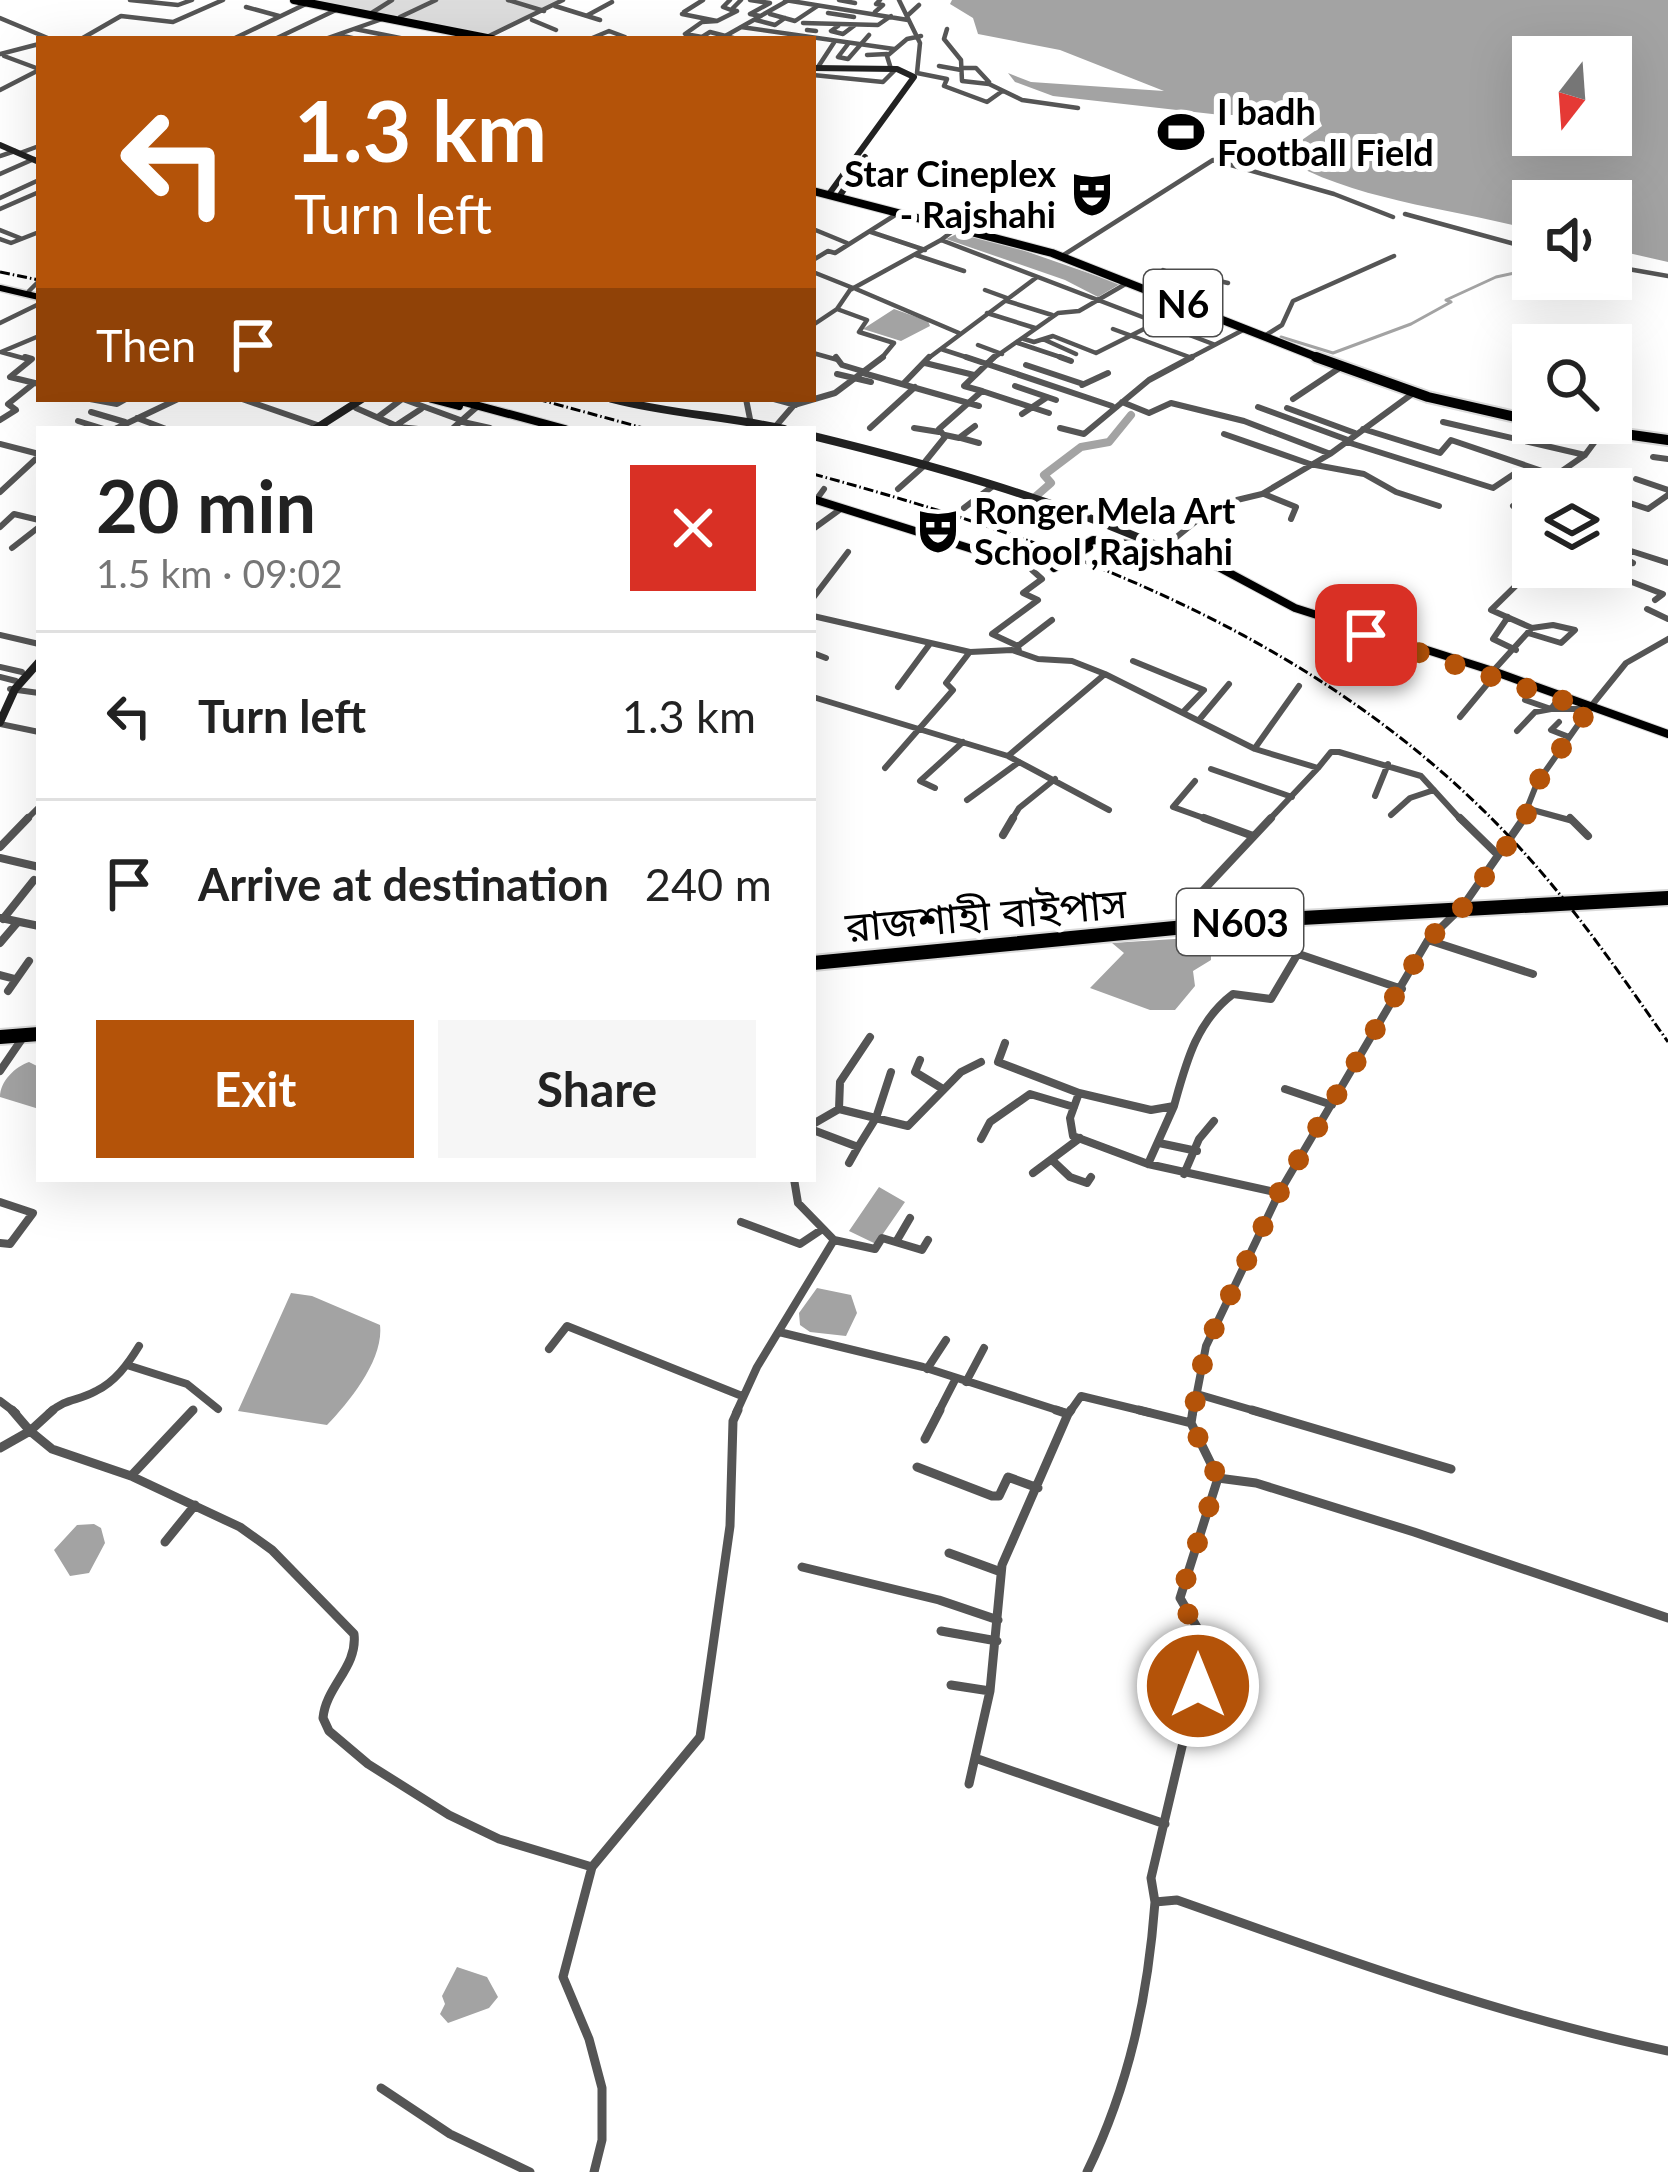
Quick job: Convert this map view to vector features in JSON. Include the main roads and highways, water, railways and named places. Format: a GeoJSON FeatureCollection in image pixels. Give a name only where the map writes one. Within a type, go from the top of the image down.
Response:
{"type":"FeatureCollection","features":[{"type":"Feature","properties":{"kind":"highway"},"geometry":{"type":"LineString","coordinates":[[294,0],[483,36]]}},
{"type":"Feature","properties":{"kind":"highway"},"geometry":{"type":"LineString","coordinates":[[308,1],[484,36]]}},
{"type":"Feature","properties":{"kind":"highway","name":"N6"},"geometry":{"type":"LineString","coordinates":[[816,192],[1064,255],[1415,391],[1512,414]]}},
{"type":"Feature","properties":{"kind":"highway","name":"N6"},"geometry":{"type":"LineString","coordinates":[[835,195],[1064,255],[1338,369],[1412,394],[1512,415]]}},
{"type":"Feature","properties":{"kind":"highway"},"geometry":{"type":"LineString","coordinates":[[1632,432],[1668,438]]}},
{"type":"Feature","properties":{"kind":"highway"},"geometry":{"type":"LineString","coordinates":[[1632,435],[1668,438]]}},
{"type":"Feature","properties":{"kind":"highway","name":"রাজশাহী বাইপাস"},"geometry":{"type":"LineString","coordinates":[[816,963],[1247,921],[1668,898]]}},
{"type":"Feature","properties":{"kind":"highway"},"geometry":{"type":"LineString","coordinates":[[0,1037],[32,1034]]}},
{"type":"Feature","properties":{"kind":"main road"},"geometry":{"type":"LineString","coordinates":[[1,287],[36,296]]}},
{"type":"Feature","properties":{"kind":"main road"},"geometry":{"type":"LineString","coordinates":[[447,402],[552,426]]}},
{"type":"Feature","properties":{"kind":"main road"},"geometry":{"type":"LineString","coordinates":[[461,402],[532,426]]}},
{"type":"Feature","properties":{"kind":"main road"},"geometry":{"type":"LineString","coordinates":[[816,502],[1033,570],[1058,567],[1097,544],[1163,551],[1205,566],[1292,611],[1591,707]]}},
{"type":"Feature","properties":{"kind":"main road"},"geometry":{"type":"LineString","coordinates":[[840,510],[1031,566],[1055,562],[1093,540],[1163,548],[1209,562],[1295,608],[1668,736]]}},
{"type":"Feature","properties":{"kind":"waterway"},"geometry":{"type":"LineString","coordinates":[[1281,337],[1333,353],[1411,324],[1451,302],[1446,300],[1512,274]]}},
{"type":"Feature","properties":{"kind":"waterway"},"geometry":{"type":"LineString","coordinates":[[1035,497],[1051,483],[1044,475],[1081,447],[1109,442],[1131,415]]}},
{"type":"Feature","properties":{"kind":"railway"},"geometry":{"type":"LineString","coordinates":[[0,272],[36,279]]}},
{"type":"Feature","properties":{"kind":"railway"},"geometry":{"type":"LineString","coordinates":[[548,402],[636,426]]}},
{"type":"Feature","properties":{"kind":"railway"},"geometry":{"type":"LineString","coordinates":[[816,475],[912,502],[1102,569],[1282,657],[1365,712],[1445,774],[1519,847],[1578,918],[1668,1042]]}},
{"type":"Feature","properties":{"kind":"place","name":"I badh Football Field"},"geometry":{"type":"Point","coordinates":[1181,132]}},
{"type":"Feature","properties":{"kind":"place","name":"Star Cineplex - Rajshahi"},"geometry":{"type":"Point","coordinates":[1092,194]}},
{"type":"Feature","properties":{"kind":"place","name":"Ronger Mela Art School ,Rajshahi"},"geometry":{"type":"Point","coordinates":[938,531]}}]}
